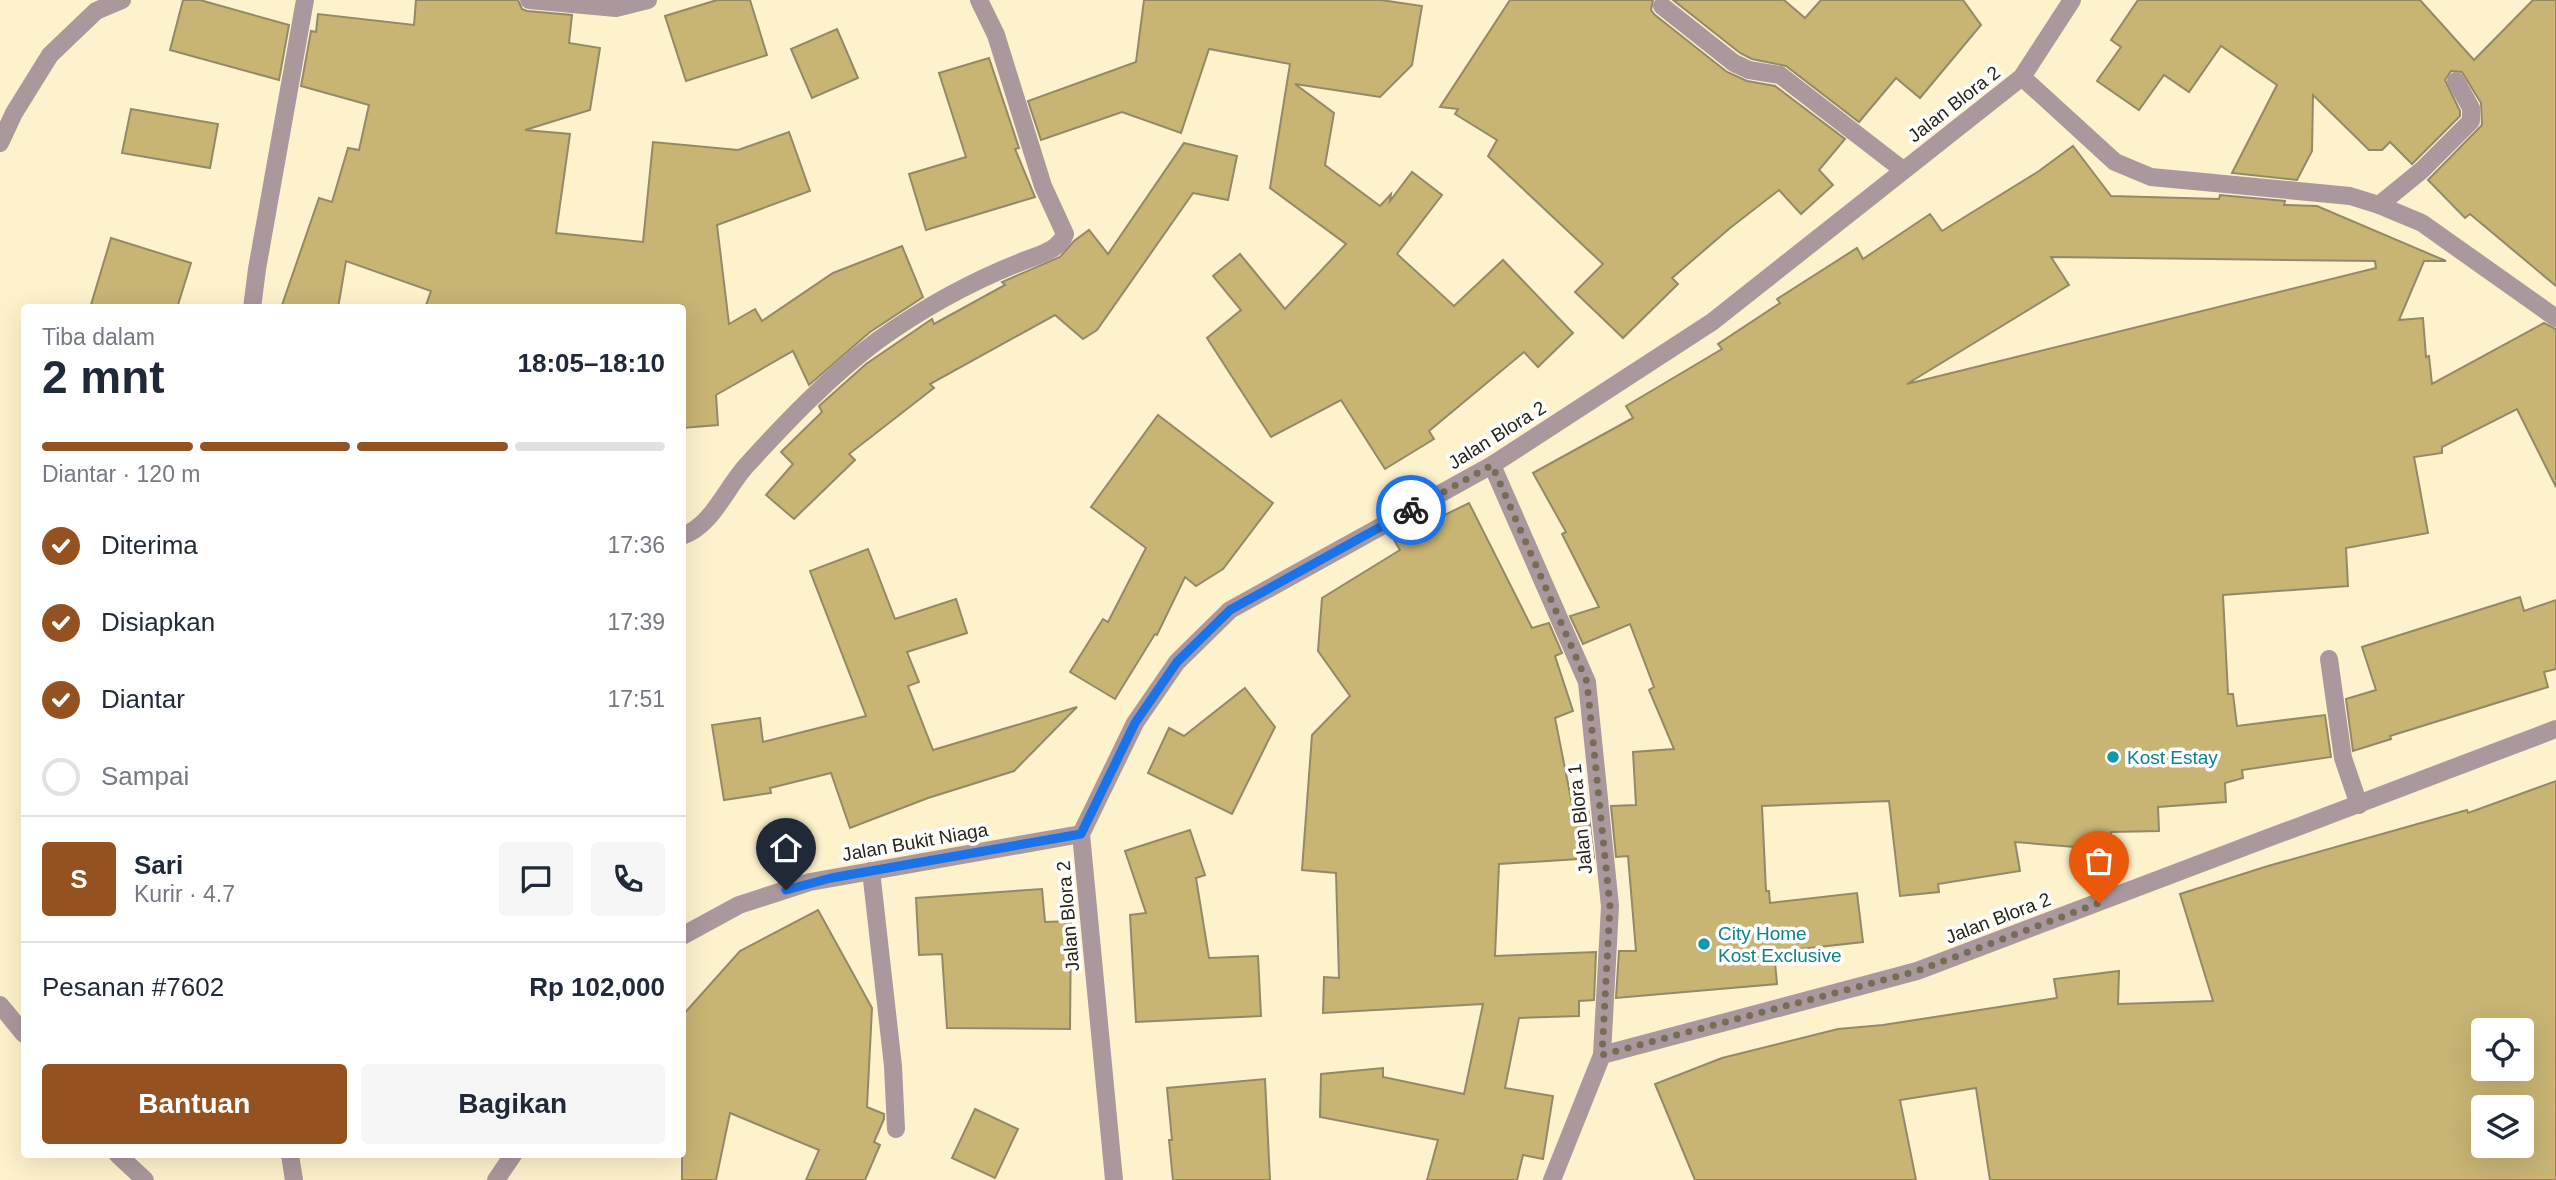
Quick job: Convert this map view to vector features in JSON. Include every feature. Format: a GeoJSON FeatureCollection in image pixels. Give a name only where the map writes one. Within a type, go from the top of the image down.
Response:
{"type":"FeatureCollection","features":[{"type":"Feature","properties":{"kind":"street"},"geometry":{"type":"LineString","coordinates":[[0,143],[14,113],[50,55],[96,11],[122,0]]}},
{"type":"Feature","properties":{"kind":"street"},"geometry":{"type":"LineString","coordinates":[[253,304],[305,0]]}},
{"type":"Feature","properties":{"kind":"street"},"geometry":{"type":"LineString","coordinates":[[529,0],[616,8],[648,0]]}},
{"type":"Feature","properties":{"kind":"street"},"geometry":{"type":"LineString","coordinates":[[686,534],[699,527],[744,468],[814,397],[878,341],[984,276],[1045,252],[1060,244],[1063,239],[1065,234],[1043,186],[996,35],[979,0]]}},
{"type":"Feature","properties":{"kind":"street","name":"Jalan Blora 2"},"geometry":{"type":"LineString","coordinates":[[1114,1180],[1081,834],[1135,723],[1177,662],[1230,610],[1492,465],[1712,322],[2022,77],[2072,0]]}},
{"type":"Feature","properties":{"kind":"street"},"geometry":{"type":"LineString","coordinates":[[1662,6],[1734,64],[1749,70],[1780,75],[1903,170]]}},
{"type":"Feature","properties":{"kind":"street"},"geometry":{"type":"LineString","coordinates":[[2022,77],[2115,162],[2130,170],[2151,177],[2350,197],[2379,205],[2422,223],[2556,318]]}},
{"type":"Feature","properties":{"kind":"street"},"geometry":{"type":"LineString","coordinates":[[2379,205],[2422,170],[2471,121],[2471,108],[2456,81]]}},
{"type":"Feature","properties":{"kind":"street","name":"Jalan Blora 1"},"geometry":{"type":"LineString","coordinates":[[1492,465],[1587,682],[1610,906],[1602,1055],[1552,1180]]}},
{"type":"Feature","properties":{"kind":"street"},"geometry":{"type":"LineString","coordinates":[[2329,659],[2343,758],[2359,805]]}},
{"type":"Feature","properties":{"kind":"street","name":"Jalan Blora 2"},"geometry":{"type":"LineString","coordinates":[[1602,1055],[1917,971],[2556,729]]}},
{"type":"Feature","properties":{"kind":"street","name":"Jalan Bukit Niaga"},"geometry":{"type":"LineString","coordinates":[[686,934],[739,905],[810,882],[1081,834]]}},
{"type":"Feature","properties":{"kind":"street"},"geometry":{"type":"LineString","coordinates":[[871,871],[893,1066],[896,1129]]}},
{"type":"Feature","properties":{"kind":"street"},"geometry":{"type":"LineString","coordinates":[[0,1005],[21,1030]]}},
{"type":"Feature","properties":{"kind":"street"},"geometry":{"type":"LineString","coordinates":[[121,1158],[145,1180]]}},
{"type":"Feature","properties":{"kind":"street"},"geometry":{"type":"LineString","coordinates":[[290,1158],[294,1180]]}},
{"type":"Feature","properties":{"kind":"street"},"geometry":{"type":"LineString","coordinates":[[496,1180],[511,1158]]}},
{"type":"Feature","properties":{"kind":"building"},"geometry":{"type":"Polygon","coordinates":[[[183,0],[200,0],[289,25],[279,80],[170,50],[183,0]]]}},
{"type":"Feature","properties":{"kind":"building"},"geometry":{"type":"Polygon","coordinates":[[[416,0],[518,0],[522,9],[527,11],[572,15],[569,43],[600,48],[590,110],[525,130],[570,134],[556,233],[643,242],[653,142],[738,150],[789,132],[810,191],[717,225],[729,324],[755,309],[762,321],[833,273],[902,246],[923,297],[870,332],[809,385],[793,351],[716,395],[718,425],[686,428],[686,304],[426,304],[431,291],[346,261],[339,304],[282,304],[319,198],[332,202],[348,148],[359,150],[369,105],[301,86],[311,31],[316,32],[318,14],[414,25],[416,0]]]}},
{"type":"Feature","properties":{"kind":"building"},"geometry":{"type":"Polygon","coordinates":[[[717,0],[750,0],[767,55],[686,81],[665,16],[717,0]]]}},
{"type":"Feature","properties":{"kind":"building"},"geometry":{"type":"Polygon","coordinates":[[[1144,0],[1381,0],[1422,6],[1412,65],[1380,97],[1295,84],[1334,113],[1325,165],[1380,206],[1391,194],[1390,201],[1412,172],[1442,195],[1397,254],[1454,306],[1503,260],[1573,333],[1538,367],[1524,352],[1429,431],[1434,439],[1385,469],[1341,400],[1271,437],[1207,338],[1241,310],[1213,276],[1240,254],[1285,309],[1346,244],[1270,188],[1290,64],[1209,49],[1181,133],[1122,112],[1041,140],[1028,101],[1136,62],[1144,0]]]}},
{"type":"Feature","properties":{"kind":"building"},"geometry":{"type":"Polygon","coordinates":[[[1510,0],[1653,0],[1651,10],[1655,15],[1727,72],[1747,81],[1775,86],[1845,139],[1819,170],[1833,185],[1801,214],[1779,190],[1672,278],[1678,284],[1623,338],[1575,292],[1603,264],[1488,156],[1497,140],[1455,114],[1458,109],[1440,107],[1510,0]]]}},
{"type":"Feature","properties":{"kind":"building"},"geometry":{"type":"Polygon","coordinates":[[[1673,0],[1784,0],[1805,18],[1821,0],[1963,0],[1981,25],[1920,98],[1896,78],[1859,122],[1786,66],[1752,59],[1740,53],[1673,0]]]}},
{"type":"Feature","properties":{"kind":"building"},"geometry":{"type":"Polygon","coordinates":[[[2138,0],[2420,0],[2474,60],[2533,0],[2556,0],[2556,286],[2470,214],[2465,218],[2428,180],[2482,125],[2481,103],[2462,72],[2451,71],[2445,80],[2460,116],[2412,164],[2390,142],[2382,150],[2369,150],[2313,95],[2312,151],[2297,180],[2232,173],[2277,85],[2221,46],[2189,92],[2164,75],[2139,110],[2097,81],[2121,47],[2111,40],[2138,0]]]}},
{"type":"Feature","properties":{"kind":"building"},"geometry":{"type":"Polygon","coordinates":[[[837,29],[858,78],[812,98],[791,49],[837,29]]]}},
{"type":"Feature","properties":{"kind":"building"},"geometry":{"type":"Polygon","coordinates":[[[989,58],[1019,148],[1015,149],[1035,197],[926,230],[909,174],[966,157],[939,73],[989,58]]]}},
{"type":"Feature","properties":{"kind":"building"},"geometry":{"type":"Polygon","coordinates":[[[131,109],[218,124],[210,168],[122,153],[131,109]]]}},
{"type":"Feature","properties":{"kind":"building"},"geometry":{"type":"Polygon","coordinates":[[[1184,143],[1237,156],[1228,200],[1193,193],[1097,330],[1083,339],[1055,315],[930,384],[934,388],[849,454],[855,460],[794,519],[766,495],[793,464],[781,452],[822,412],[819,406],[866,364],[932,319],[934,324],[1005,285],[1002,282],[1060,257],[1074,241],[1089,230],[1108,254],[1184,143]]]}},
{"type":"Feature","properties":{"kind":"building"},"geometry":{"type":"Polygon","coordinates":[[[2073,146],[2111,196],[2219,199],[2220,195],[2285,201],[2284,205],[2317,206],[2446,261],[2424,261],[2399,320],[2423,318],[2426,357],[2429,356],[2432,384],[2544,323],[2556,329],[2556,487],[2517,409],[2442,447],[2442,453],[2414,457],[2428,533],[2346,548],[2348,586],[2223,595],[2228,694],[2233,694],[2237,726],[2325,715],[2331,757],[2242,770],[2243,778],[2225,783],[2226,802],[2158,807],[2159,831],[2111,832],[2111,850],[2015,842],[2020,871],[1938,884],[1939,892],[1900,896],[1889,801],[1762,806],[1766,891],[1769,891],[1770,903],[1857,893],[1863,942],[1774,952],[1777,984],[1616,998],[1619,951],[1636,951],[1628,856],[1616,857],[1611,806],[1636,805],[1633,752],[1674,749],[1649,690],[1654,687],[1630,624],[1583,644],[1570,616],[1599,607],[1562,534],[1566,532],[1533,473],[1633,418],[1626,406],[1722,349],[1718,344],[1780,303],[1777,299],[1857,248],[1863,259],[1930,214],[1942,231],[2039,171],[2073,146]],[[2051,257],[2069,285],[1907,384],[2376,268],[2375,261],[2051,257]]]}},
{"type":"Feature","properties":{"kind":"building"},"geometry":{"type":"Polygon","coordinates":[[[111,238],[191,263],[178,304],[91,304],[111,238]]]}},
{"type":"Feature","properties":{"kind":"building"},"geometry":{"type":"Polygon","coordinates":[[[1158,415],[1273,503],[1223,569],[1196,586],[1185,577],[1157,635],[1155,634],[1115,699],[1070,672],[1103,619],[1108,622],[1146,548],[1091,507],[1158,415]]]}},
{"type":"Feature","properties":{"kind":"building"},"geometry":{"type":"Polygon","coordinates":[[[1469,503],[1532,628],[1549,623],[1562,653],[1555,656],[1573,711],[1555,718],[1573,809],[1588,808],[1594,858],[1499,864],[1495,956],[1596,952],[1594,1000],[1579,1001],[1579,1016],[1519,1018],[1505,1088],[1553,1096],[1543,1159],[1523,1155],[1517,1180],[1427,1180],[1438,1140],[1320,1117],[1321,1074],[1383,1068],[1383,1077],[1464,1094],[1483,1004],[1323,1013],[1324,977],[1339,978],[1336,873],[1302,870],[1312,735],[1350,696],[1318,651],[1322,598],[1400,550],[1394,540],[1469,503]]]}},
{"type":"Feature","properties":{"kind":"building"},"geometry":{"type":"Polygon","coordinates":[[[868,549],[895,619],[956,599],[967,633],[907,652],[919,682],[908,686],[933,750],[1077,707],[1014,771],[928,798],[850,828],[831,773],[770,788],[771,793],[724,800],[712,725],[760,718],[763,742],[866,716],[810,571],[868,549]]]}},
{"type":"Feature","properties":{"kind":"building"},"geometry":{"type":"Polygon","coordinates":[[[2520,597],[2524,611],[2556,600],[2556,669],[2544,672],[2548,687],[2390,736],[2391,739],[2353,751],[2346,699],[2376,690],[2362,647],[2520,597]]]}},
{"type":"Feature","properties":{"kind":"building"},"geometry":{"type":"Polygon","coordinates":[[[1245,688],[1275,727],[1232,814],[1148,773],[1169,728],[1184,736],[1245,688]]]}},
{"type":"Feature","properties":{"kind":"building"},"geometry":{"type":"Polygon","coordinates":[[[2556,781],[2556,1180],[1990,1180],[1976,1088],[1900,1100],[1916,1180],[1695,1180],[1655,1084],[1722,1058],[1838,1029],[1883,1025],[2057,998],[2054,979],[2119,971],[2118,1004],[2213,1001],[2180,894],[2268,866],[2467,810],[2468,813],[2556,781]]]}},
{"type":"Feature","properties":{"kind":"building"},"geometry":{"type":"Polygon","coordinates":[[[1190,830],[1205,875],[1196,878],[1209,958],[1258,956],[1261,1016],[1136,1022],[1130,915],[1146,913],[1125,851],[1190,830]]]}},
{"type":"Feature","properties":{"kind":"building"},"geometry":{"type":"Polygon","coordinates":[[[1042,889],[1045,922],[1071,921],[1070,1029],[947,1028],[942,954],[919,955],[916,898],[1042,889]]]}},
{"type":"Feature","properties":{"kind":"building"},"geometry":{"type":"Polygon","coordinates":[[[818,910],[872,1008],[867,1107],[884,1114],[884,1119],[874,1142],[880,1145],[865,1180],[806,1180],[819,1150],[730,1113],[716,1180],[682,1180],[682,1158],[686,1158],[686,1012],[740,951],[818,910]]]}},
{"type":"Feature","properties":{"kind":"building"},"geometry":{"type":"Polygon","coordinates":[[[1265,1079],[1270,1180],[1173,1180],[1167,1088],[1265,1079]]]}},
{"type":"Feature","properties":{"kind":"building"},"geometry":{"type":"Polygon","coordinates":[[[975,1109],[1018,1129],[995,1178],[952,1158],[975,1109]]]}},
{"type":"Feature","properties":{"kind":"way so far"},"geometry":{"type":"LineString","coordinates":[[1411,510],[1492,465],[1587,682],[1610,906],[1602,1055],[1917,971],[2099,903]]}},
{"type":"Feature","properties":{"kind":"place","name":"Kost Estay"},"geometry":{"type":"Point","coordinates":[2113,757]}},
{"type":"Feature","properties":{"kind":"place","name":"City Home Kost Exclusive"},"geometry":{"type":"Point","coordinates":[1704,944]}},
{"type":"Feature","properties":{"kind":"route"},"geometry":{"type":"LineString","coordinates":[[786,890],[831,878],[1081,834],[1135,723],[1177,662],[1230,610],[1411,510]]}}]}
